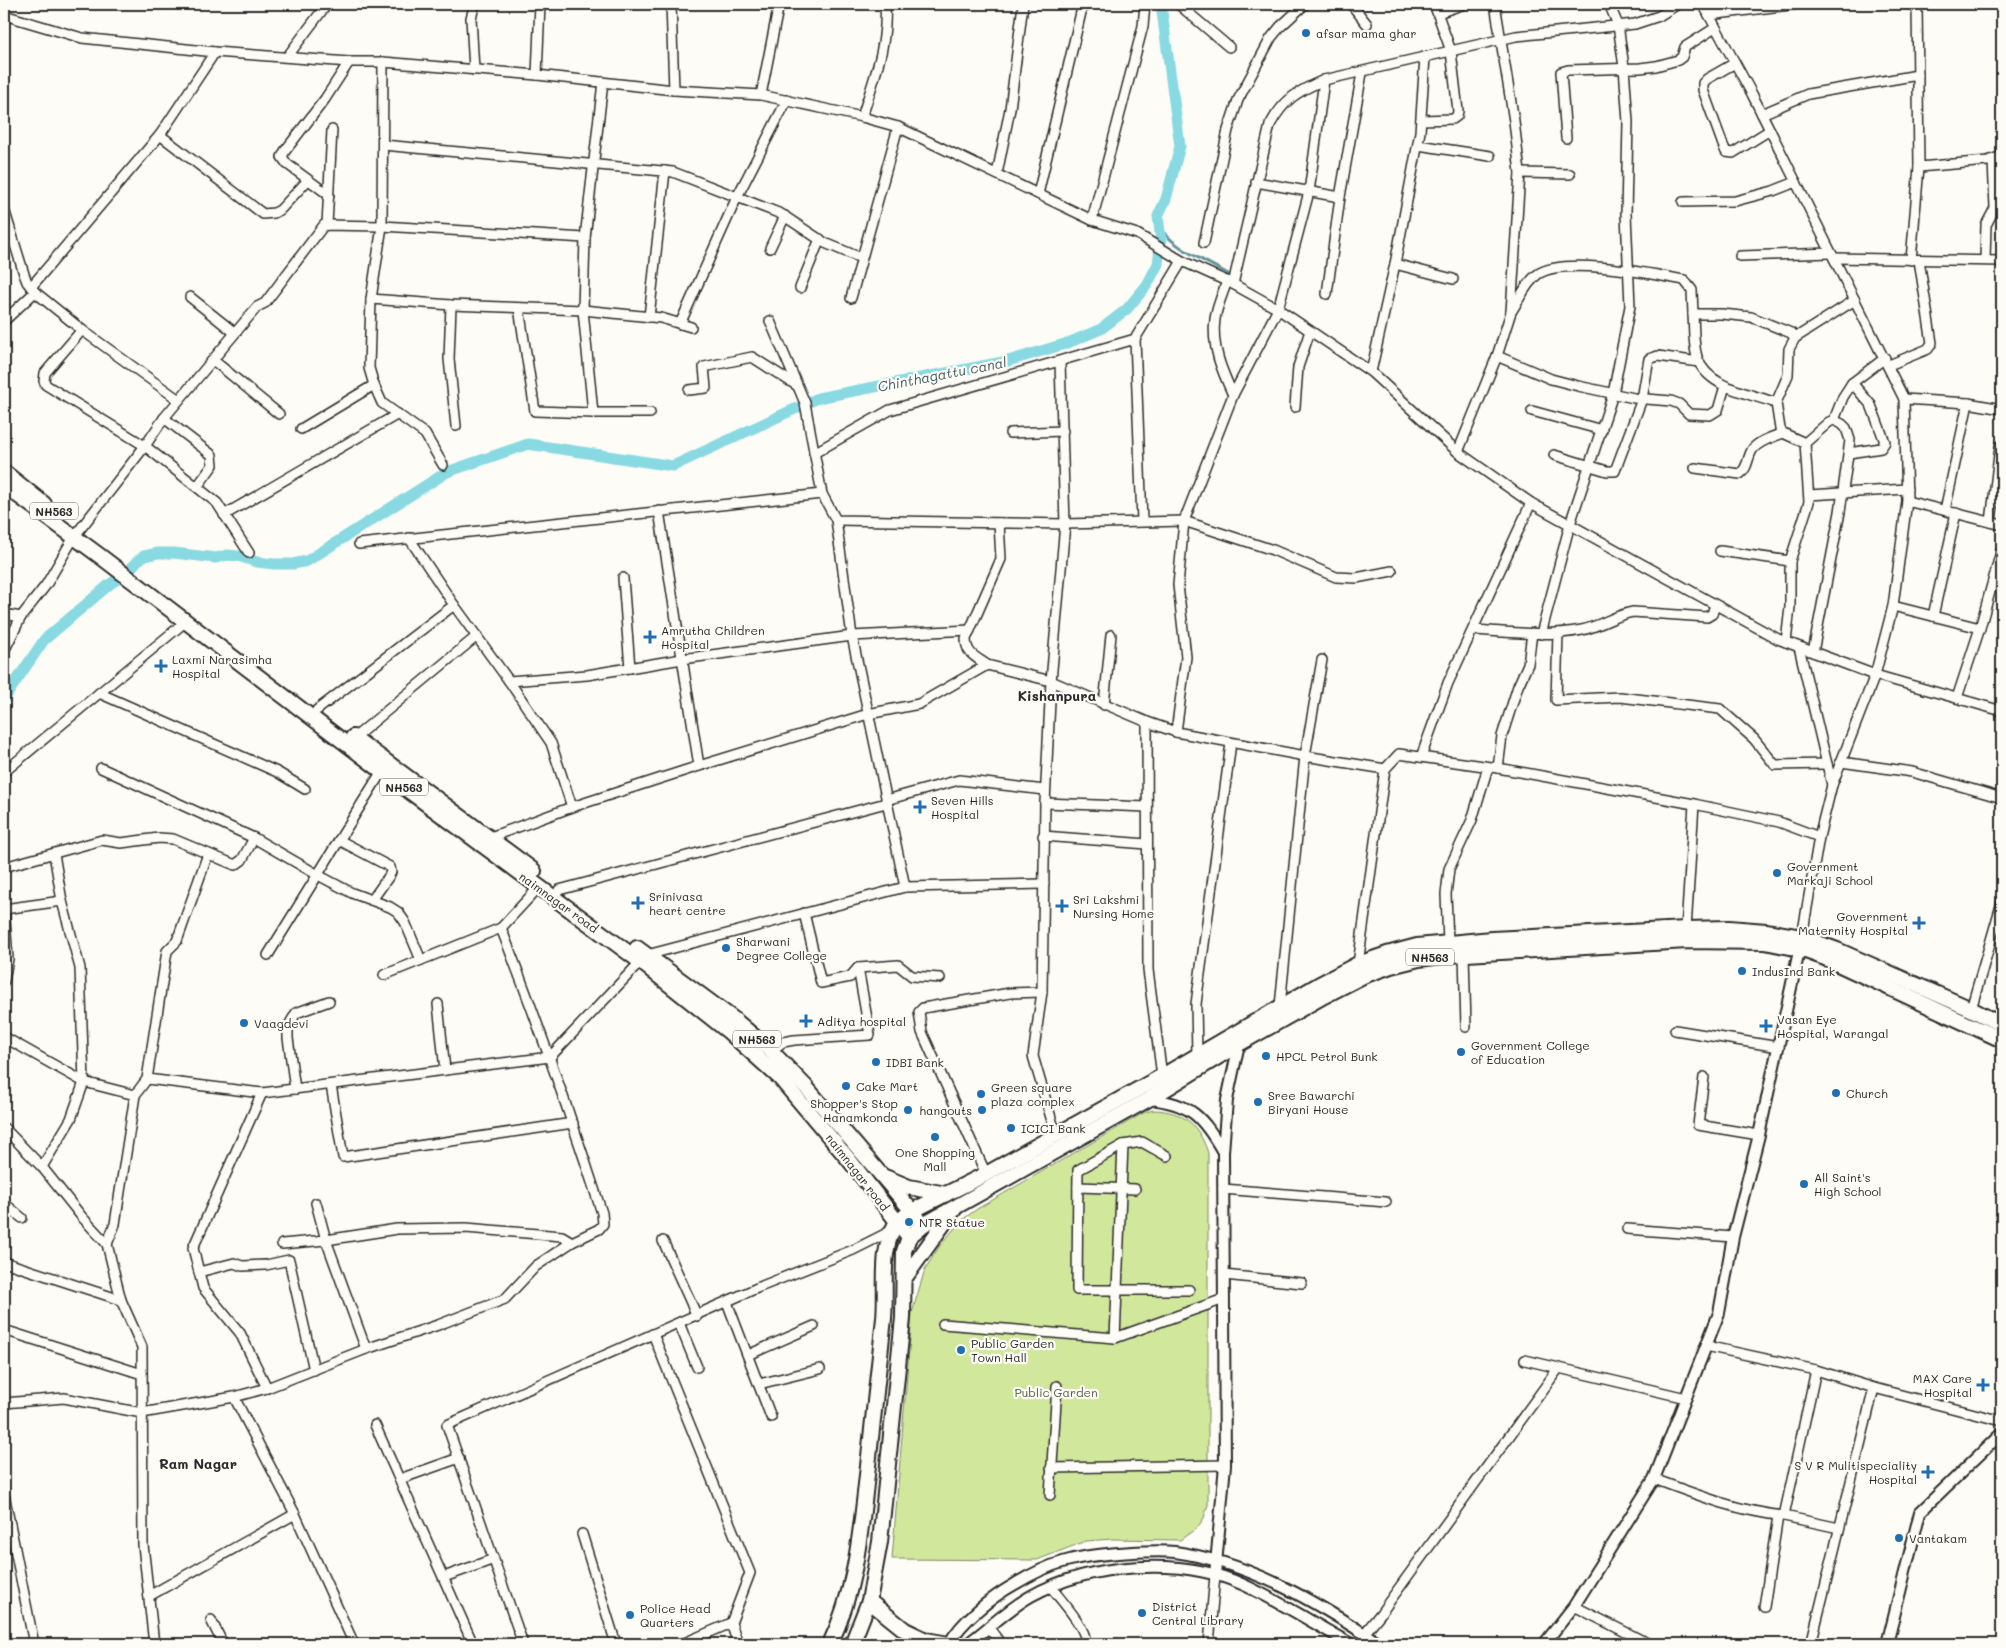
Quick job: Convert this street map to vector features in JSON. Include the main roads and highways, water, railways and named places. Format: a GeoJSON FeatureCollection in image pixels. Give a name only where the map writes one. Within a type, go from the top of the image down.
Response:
{"type":"FeatureCollection","features":[{"type":"Feature","properties":{"kind":"main road","name":"NH563"},"geometry":{"type":"LineString","coordinates":[[4,472],[77,534],[172,606],[317,710],[559,890],[644,959],[736,1021],[771,1051],[806,1087],[923,1225]]}},
{"type":"Feature","properties":{"kind":"main road","name":"NH563"},"geometry":{"type":"LineString","coordinates":[[5,490],[77,534]]}},
{"type":"Feature","properties":{"kind":"main road","name":"naimnagar road"},"geometry":{"type":"LineString","coordinates":[[172,606],[185,622],[382,771],[538,887],[644,959],[736,1037],[779,1077],[850,1161],[894,1226],[909,1237]]}},
{"type":"Feature","properties":{"kind":"main road","name":"NH563"},"geometry":{"type":"LineString","coordinates":[[912,1211],[986,1174],[1197,1056],[1280,1006],[1358,964],[1417,946],[1448,942],[1686,929],[1729,928],[1766,931],[1801,943],[1837,950],[1971,1009],[2002,1025]]}},
{"type":"Feature","properties":{"kind":"main road","name":"NH563"},"geometry":{"type":"LineString","coordinates":[[909,1237],[923,1225],[1149,1099],[1239,1044],[1324,996],[1363,976],[1391,966],[1420,959],[1464,954],[1687,941],[1801,943],[1847,968],[2002,1040]]}},
{"type":"Feature","properties":{"kind":"main road"},"geometry":{"type":"LineString","coordinates":[[882,1176],[909,1187],[946,1194]]}},
{"type":"Feature","properties":{"kind":"main road"},"geometry":{"type":"LineString","coordinates":[[904,1279],[957,1206]]}},
{"type":"Feature","properties":{"kind":"main road"},"geometry":{"type":"LineString","coordinates":[[830,1644],[838,1628],[850,1589],[860,1542],[884,1316],[886,1250],[894,1226],[912,1211]]}},
{"type":"Feature","properties":{"kind":"main road"},"geometry":{"type":"LineString","coordinates":[[852,1644],[869,1601],[880,1542],[903,1318],[904,1251],[909,1237]]}},
{"type":"Feature","properties":{"kind":"main road"},"geometry":{"type":"LineString","coordinates":[[869,1601],[905,1630],[926,1640],[949,1644]]}},
{"type":"Feature","properties":{"kind":"waterway","name":"Chinthagattu canal"},"geometry":{"type":"LineString","coordinates":[[4,699],[44,640],[110,584],[128,572],[144,556],[158,553],[174,553],[216,558],[227,555],[274,564],[293,564],[307,561],[447,472],[528,444],[673,466],[818,398],[1008,361],[1068,343],[1101,329],[1127,309],[1147,285],[1158,264],[1161,240],[1158,216],[1166,199],[1180,146],[1161,4]]}},
{"type":"Feature","properties":{"kind":"waterway"},"geometry":{"type":"LineString","coordinates":[[1158,224],[1171,240],[1180,247],[1228,274]]}},
{"type":"Feature","properties":{"kind":"place","name":"afsar mama ghar"},"geometry":{"type":"Point","coordinates":[1306,33]}},
{"type":"Feature","properties":{"kind":"place","name":"Amrutha Children Hospital"},"geometry":{"type":"Point","coordinates":[650,637]}},
{"type":"Feature","properties":{"kind":"place","name":"Laxmi Narasimha Hospital"},"geometry":{"type":"Point","coordinates":[161,666]}},
{"type":"Feature","properties":{"kind":"place","name":"Seven Hills Hospital"},"geometry":{"type":"Point","coordinates":[920,807]}},
{"type":"Feature","properties":{"kind":"place","name":"Government Markaji School"},"geometry":{"type":"Point","coordinates":[1777,873]}},
{"type":"Feature","properties":{"kind":"place","name":"Srinivasa heart centre"},"geometry":{"type":"Point","coordinates":[638,903]}},
{"type":"Feature","properties":{"kind":"place","name":"Sri Lakshmi Nursing Home"},"geometry":{"type":"Point","coordinates":[1062,906]}},
{"type":"Feature","properties":{"kind":"place","name":"Government Maternity Hospital"},"geometry":{"type":"Point","coordinates":[1919,923]}},
{"type":"Feature","properties":{"kind":"place","name":"Sharwani Degree College"},"geometry":{"type":"Point","coordinates":[726,948]}},
{"type":"Feature","properties":{"kind":"place","name":"IndusInd Bank"},"geometry":{"type":"Point","coordinates":[1742,971]}},
{"type":"Feature","properties":{"kind":"place","name":"Aditya hospital"},"geometry":{"type":"Point","coordinates":[806,1021]}},
{"type":"Feature","properties":{"kind":"place","name":"Vaagdevi"},"geometry":{"type":"Point","coordinates":[244,1023]}},
{"type":"Feature","properties":{"kind":"place","name":"Vasan Eye Hospital, Warangal"},"geometry":{"type":"Point","coordinates":[1766,1026]}},
{"type":"Feature","properties":{"kind":"place","name":"Government College of Education"},"geometry":{"type":"Point","coordinates":[1461,1052]}},
{"type":"Feature","properties":{"kind":"place","name":"HPCL Petrol Bunk"},"geometry":{"type":"Point","coordinates":[1266,1056]}},
{"type":"Feature","properties":{"kind":"place","name":"IDBI Bank"},"geometry":{"type":"Point","coordinates":[876,1062]}},
{"type":"Feature","properties":{"kind":"place","name":"Cake Mart"},"geometry":{"type":"Point","coordinates":[846,1086]}},
{"type":"Feature","properties":{"kind":"place","name":"Church"},"geometry":{"type":"Point","coordinates":[1836,1093]}},
{"type":"Feature","properties":{"kind":"place","name":"Green square plaza complex"},"geometry":{"type":"Point","coordinates":[981,1094]}},
{"type":"Feature","properties":{"kind":"place","name":"Sree Bawarchi Biryani House"},"geometry":{"type":"Point","coordinates":[1258,1102]}},
{"type":"Feature","properties":{"kind":"place","name":"Shopper's Stop Hanamkonda"},"geometry":{"type":"Point","coordinates":[908,1110]}},
{"type":"Feature","properties":{"kind":"place","name":"hangouts"},"geometry":{"type":"Point","coordinates":[982,1110]}},
{"type":"Feature","properties":{"kind":"place","name":"ICICI Bank"},"geometry":{"type":"Point","coordinates":[1011,1128]}},
{"type":"Feature","properties":{"kind":"place","name":"One Shopping Mall"},"geometry":{"type":"Point","coordinates":[935,1137]}},
{"type":"Feature","properties":{"kind":"place","name":"All Saint's High School"},"geometry":{"type":"Point","coordinates":[1804,1184]}},
{"type":"Feature","properties":{"kind":"place","name":"NTR Statue"},"geometry":{"type":"Point","coordinates":[909,1222]}},
{"type":"Feature","properties":{"kind":"place","name":"Public Garden Town Hall"},"geometry":{"type":"Point","coordinates":[961,1350]}},
{"type":"Feature","properties":{"kind":"place","name":"MAX Care Hospital"},"geometry":{"type":"Point","coordinates":[1983,1385]}},
{"type":"Feature","properties":{"kind":"place","name":"S V R Mulitispeciality Hospital"},"geometry":{"type":"Point","coordinates":[1928,1472]}},
{"type":"Feature","properties":{"kind":"place","name":"Vantakam"},"geometry":{"type":"Point","coordinates":[1899,1538]}},
{"type":"Feature","properties":{"kind":"place","name":"District Central Library"},"geometry":{"type":"Point","coordinates":[1142,1613]}},
{"type":"Feature","properties":{"kind":"place","name":"Police Head Quarters"},"geometry":{"type":"Point","coordinates":[630,1615]}},
{"type":"Feature","properties":{"kind":"district","name":"Kishanpura"},"geometry":{"type":"Point","coordinates":[1057,695]}},
{"type":"Feature","properties":{"kind":"district","name":"Ram Nagar"},"geometry":{"type":"Point","coordinates":[198,1463]}},
{"type":"Feature","properties":{"kind":"park label","name":"Public Garden"},"geometry":{"type":"Point","coordinates":[1056,1392]}}]}
